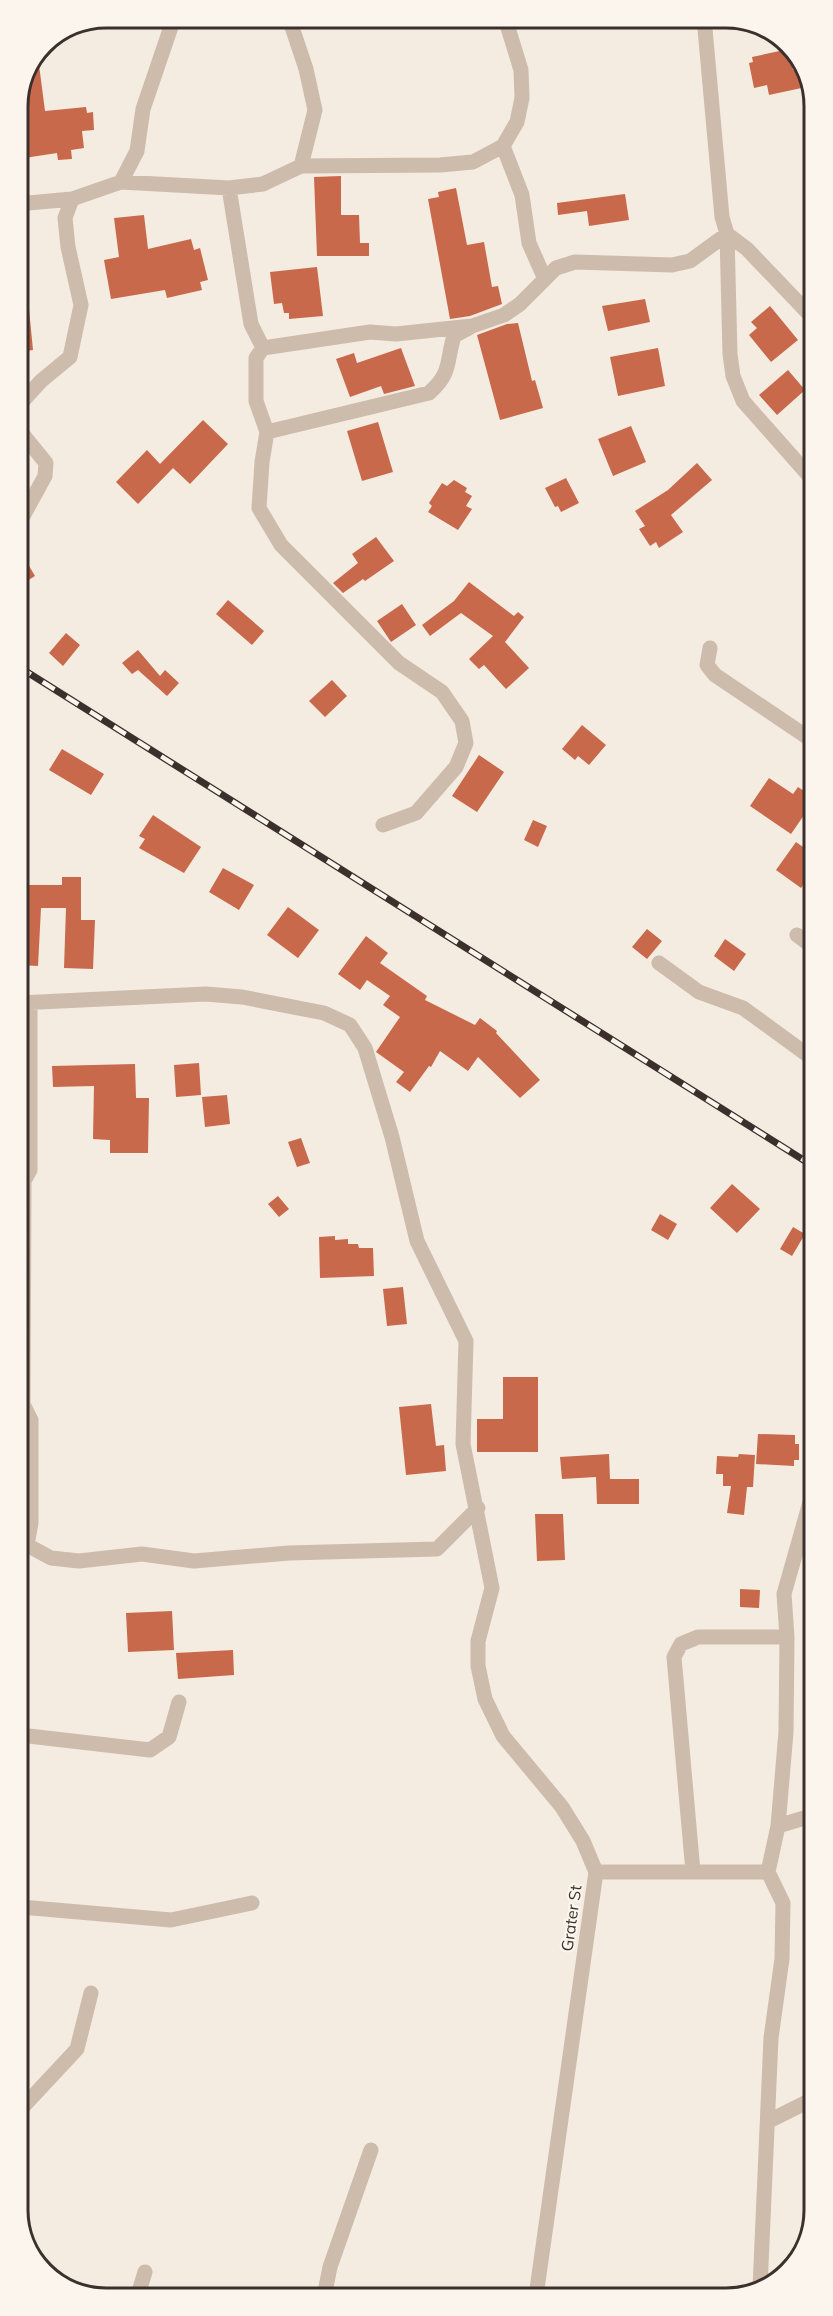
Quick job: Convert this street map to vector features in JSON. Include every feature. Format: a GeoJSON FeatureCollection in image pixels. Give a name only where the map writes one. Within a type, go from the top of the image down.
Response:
{"type":"FeatureCollection","features":[{"type":"Feature","properties":{"kind":"street"},"geometry":{"type":"LineString","coordinates":[[121,182],[137,151],[143,109],[170,29]]}},
{"type":"Feature","properties":{"kind":"street"},"geometry":{"type":"LineString","coordinates":[[293,29],[306,69],[315,110],[301,166]]}},
{"type":"Feature","properties":{"kind":"street"},"geometry":{"type":"LineString","coordinates":[[29,203],[72,199],[121,182],[229,188],[263,184],[301,166],[440,165],[473,162],[502,146],[517,122],[522,98],[521,70],[508,29]]}},
{"type":"Feature","properties":{"kind":"street"},"geometry":{"type":"LineString","coordinates":[[705,29],[722,217],[727,234],[730,354],[733,376],[743,400],[804,469]]}},
{"type":"Feature","properties":{"kind":"street"},"geometry":{"type":"LineString","coordinates":[[502,146],[522,195],[529,243],[544,277]]}},
{"type":"Feature","properties":{"kind":"street"},"geometry":{"type":"LineString","coordinates":[[229,188],[251,324],[263,348]]}},
{"type":"Feature","properties":{"kind":"street"},"geometry":{"type":"LineString","coordinates":[[29,393],[70,357],[81,305],[68,247],[65,218],[72,199]]}},
{"type":"Feature","properties":{"kind":"street"},"geometry":{"type":"LineString","coordinates":[[267,432],[429,393],[441,382],[448,370],[449,352],[454,336],[472,326],[504,315],[520,304],[544,277],[556,268],[575,262],[672,265],[690,261],[727,234]]}},
{"type":"Feature","properties":{"kind":"street"},"geometry":{"type":"LineString","coordinates":[[727,234],[747,249],[804,309]]}},
{"type":"Feature","properties":{"kind":"street"},"geometry":{"type":"LineString","coordinates":[[383,825],[416,813],[456,767],[466,743],[462,721],[441,692],[399,663],[281,546],[259,508],[262,462],[267,432],[256,401],[256,358],[263,348],[370,332],[396,334],[472,326]]}},
{"type":"Feature","properties":{"kind":"street"},"geometry":{"type":"LineString","coordinates":[[29,442],[46,463],[45,476],[29,505]]}},
{"type":"Feature","properties":{"kind":"street"},"geometry":{"type":"LineString","coordinates":[[710,648],[708,665],[715,675],[804,735]]}},
{"type":"Feature","properties":{"kind":"street"},"geometry":{"type":"LineString","coordinates":[[797,935],[804,940]]}},
{"type":"Feature","properties":{"kind":"street"},"geometry":{"type":"LineString","coordinates":[[660,963],[699,992],[743,1008],[804,1052]]}},
{"type":"Feature","properties":{"kind":"street","name":"Grater St"},"geometry":{"type":"LineString","coordinates":[[29,1003],[207,994],[242,997],[324,1013],[350,1025],[365,1048],[392,1137],[417,1240],[466,1341],[464,1444],[492,1588],[478,1641],[478,1666],[485,1699],[503,1736],[567,1815],[583,1841],[596,1872],[537,2288]]}},
{"type":"Feature","properties":{"kind":"street"},"geometry":{"type":"LineString","coordinates":[[29,1137],[29,1172]]}},
{"type":"Feature","properties":{"kind":"street"},"geometry":{"type":"LineString","coordinates":[[29,1416],[31,1420],[31,1523],[29,1529]]}},
{"type":"Feature","properties":{"kind":"street"},"geometry":{"type":"LineString","coordinates":[[29,1549],[51,1558],[79,1561],[142,1554],[194,1561],[289,1553],[437,1549],[478,1508]]}},
{"type":"Feature","properties":{"kind":"street"},"geometry":{"type":"LineString","coordinates":[[760,2279],[771,2038],[782,1959],[783,1903],[768,1872],[778,1826],[786,1732],[787,1637],[784,1594],[804,1523]]}},
{"type":"Feature","properties":{"kind":"street"},"geometry":{"type":"LineString","coordinates":[[693,1872],[674,1658],[681,1644],[698,1637],[787,1637]]}},
{"type":"Feature","properties":{"kind":"street"},"geometry":{"type":"LineString","coordinates":[[29,1736],[150,1750],[169,1737],[179,1702]]}},
{"type":"Feature","properties":{"kind":"street"},"geometry":{"type":"LineString","coordinates":[[778,1826],[804,1818]]}},
{"type":"Feature","properties":{"kind":"street"},"geometry":{"type":"LineString","coordinates":[[596,1872],[768,1872]]}},
{"type":"Feature","properties":{"kind":"street"},"geometry":{"type":"LineString","coordinates":[[29,1908],[171,1920],[252,1903]]}},
{"type":"Feature","properties":{"kind":"street"},"geometry":{"type":"LineString","coordinates":[[29,2100],[77,2049],[92,1993]]}},
{"type":"Feature","properties":{"kind":"street"},"geometry":{"type":"LineString","coordinates":[[769,2121],[804,2104]]}},
{"type":"Feature","properties":{"kind":"street"},"geometry":{"type":"LineString","coordinates":[[326,2287],[330,2267],[371,2150]]}},
{"type":"Feature","properties":{"kind":"street"},"geometry":{"type":"LineString","coordinates":[[140,2287],[145,2272]]}},
{"type":"Feature","properties":{"kind":"building"},"geometry":{"type":"Polygon","coordinates":[[[781,51],[791,63],[802,88],[769,95],[767,85],[754,88],[749,63],[753,62],[752,57],[781,51]]]}},
{"type":"Feature","properties":{"kind":"building"},"geometry":{"type":"Polygon","coordinates":[[[39,68],[45,111],[86,107],[87,113],[93,112],[94,130],[82,131],[84,148],[71,150],[72,159],[58,160],[57,153],[29,157],[29,101],[31,86],[39,68]]]}},
{"type":"Feature","properties":{"kind":"building"},"geometry":{"type":"Polygon","coordinates":[[[341,176],[341,215],[359,215],[360,243],[369,243],[369,256],[317,256],[314,177],[341,176]]]}},
{"type":"Feature","properties":{"kind":"building"},"geometry":{"type":"Polygon","coordinates":[[[456,188],[467,245],[484,242],[492,287],[498,286],[502,304],[470,316],[450,319],[428,199],[439,197],[438,192],[456,188]]]}},
{"type":"Feature","properties":{"kind":"building"},"geometry":{"type":"Polygon","coordinates":[[[625,194],[629,220],[589,226],[587,211],[558,215],[557,203],[625,194]]]}},
{"type":"Feature","properties":{"kind":"building"},"geometry":{"type":"Polygon","coordinates":[[[144,215],[148,249],[191,239],[194,250],[200,248],[208,280],[200,282],[202,290],[167,298],[165,290],[111,299],[104,260],[119,257],[114,218],[144,215]]]}},
{"type":"Feature","properties":{"kind":"building"},"geometry":{"type":"Polygon","coordinates":[[[317,267],[323,316],[289,319],[289,313],[284,313],[282,303],[274,304],[270,272],[317,267]]]}},
{"type":"Feature","properties":{"kind":"building"},"geometry":{"type":"Polygon","coordinates":[[[645,299],[650,322],[608,331],[602,306],[645,299]]]}},
{"type":"Feature","properties":{"kind":"building"},"geometry":{"type":"Polygon","coordinates":[[[770,306],[798,340],[771,362],[749,335],[757,328],[751,322],[770,306]]]}},
{"type":"Feature","properties":{"kind":"building"},"geometry":{"type":"Polygon","coordinates":[[[29,309],[33,350],[29,351],[29,309]]]}},
{"type":"Feature","properties":{"kind":"building"},"geometry":{"type":"Polygon","coordinates":[[[518,323],[532,381],[535,380],[543,408],[500,420],[477,335],[507,324],[518,323]]]}},
{"type":"Feature","properties":{"kind":"building"},"geometry":{"type":"Polygon","coordinates":[[[401,348],[415,386],[384,394],[381,386],[350,397],[336,359],[354,353],[357,363],[401,348]]]}},
{"type":"Feature","properties":{"kind":"building"},"geometry":{"type":"Polygon","coordinates":[[[658,348],[665,386],[618,396],[610,357],[658,348]]]}},
{"type":"Feature","properties":{"kind":"building"},"geometry":{"type":"Polygon","coordinates":[[[788,370],[804,389],[777,415],[759,395],[788,370]]]}},
{"type":"Feature","properties":{"kind":"building"},"geometry":{"type":"Polygon","coordinates":[[[203,420],[228,444],[190,484],[173,468],[138,504],[116,482],[147,450],[160,464],[203,420]]]}},
{"type":"Feature","properties":{"kind":"building"},"geometry":{"type":"Polygon","coordinates":[[[378,422],[393,472],[362,481],[347,431],[378,422]]]}},
{"type":"Feature","properties":{"kind":"building"},"geometry":{"type":"Polygon","coordinates":[[[631,426],[646,462],[613,476],[598,439],[631,426]]]}},
{"type":"Feature","properties":{"kind":"building"},"geometry":{"type":"Polygon","coordinates":[[[697,463],[712,480],[671,515],[683,532],[659,548],[656,542],[650,546],[639,529],[645,526],[635,511],[668,490],[697,463]]]}},
{"type":"Feature","properties":{"kind":"building"},"geometry":{"type":"Polygon","coordinates":[[[566,478],[579,503],[561,512],[558,506],[555,507],[545,488],[566,478]]]}},
{"type":"Feature","properties":{"kind":"building"},"geometry":{"type":"Polygon","coordinates":[[[454,480],[467,488],[465,492],[472,496],[466,506],[472,509],[458,530],[428,512],[432,506],[429,503],[442,483],[447,486],[454,480]]]}},
{"type":"Feature","properties":{"kind":"building"},"geometry":{"type":"Polygon","coordinates":[[[376,537],[394,561],[343,593],[333,583],[358,563],[352,554],[376,537]]]}},
{"type":"Feature","properties":{"kind":"building"},"geometry":{"type":"Polygon","coordinates":[[[29,566],[35,576],[29,580],[29,566]]]}},
{"type":"Feature","properties":{"kind":"building"},"geometry":{"type":"Polygon","coordinates":[[[469,582],[514,616],[518,612],[524,617],[505,642],[529,668],[506,689],[484,665],[479,669],[469,659],[493,636],[461,613],[430,636],[422,625],[454,601],[469,582]]]}},
{"type":"Feature","properties":{"kind":"building"},"geometry":{"type":"Polygon","coordinates":[[[228,600],[264,631],[252,645],[216,614],[228,600]]]}},
{"type":"Feature","properties":{"kind":"building"},"geometry":{"type":"Polygon","coordinates":[[[402,604],[416,625],[391,642],[377,621],[402,604]]]}},
{"type":"Feature","properties":{"kind":"building"},"geometry":{"type":"Polygon","coordinates":[[[66,633],[80,645],[63,666],[49,653],[66,633]]]}},
{"type":"Feature","properties":{"kind":"building"},"geometry":{"type":"Polygon","coordinates":[[[138,650],[160,676],[165,670],[179,683],[167,696],[138,670],[132,674],[122,663],[138,650]]]}},
{"type":"Feature","properties":{"kind":"building"},"geometry":{"type":"Polygon","coordinates":[[[332,680],[347,696],[325,717],[309,701],[332,680]]]}},
{"type":"Feature","properties":{"kind":"building"},"geometry":{"type":"Polygon","coordinates":[[[582,725],[606,745],[589,765],[578,756],[575,760],[562,749],[582,725]]]}},
{"type":"Feature","properties":{"kind":"building"},"geometry":{"type":"Polygon","coordinates":[[[62,749],[104,774],[91,795],[49,770],[62,749]]]}},
{"type":"Feature","properties":{"kind":"building"},"geometry":{"type":"Polygon","coordinates":[[[479,755],[504,772],[477,812],[452,796],[479,755]]]}},
{"type":"Feature","properties":{"kind":"building"},"geometry":{"type":"Polygon","coordinates":[[[769,778],[793,794],[798,787],[804,791],[804,815],[791,834],[750,806],[769,778]]]}},
{"type":"Feature","properties":{"kind":"building"},"geometry":{"type":"Polygon","coordinates":[[[153,815],[201,847],[184,873],[139,848],[145,839],[139,836],[153,815]]]}},
{"type":"Feature","properties":{"kind":"building"},"geometry":{"type":"Polygon","coordinates":[[[533,820],[547,826],[538,847],[524,840],[533,820]]]}},
{"type":"Feature","properties":{"kind":"building"},"geometry":{"type":"Polygon","coordinates":[[[796,842],[804,848],[804,884],[801,888],[776,870],[796,842]]]}},
{"type":"Feature","properties":{"kind":"building"},"geometry":{"type":"Polygon","coordinates":[[[223,868],[254,885],[239,910],[209,892],[223,868]]]}},
{"type":"Feature","properties":{"kind":"building"},"geometry":{"type":"Polygon","coordinates":[[[62,877],[81,877],[81,920],[95,920],[93,969],[64,968],[66,908],[41,908],[38,966],[29,966],[29,885],[62,885],[62,877]]]}},
{"type":"Feature","properties":{"kind":"building"},"geometry":{"type":"Polygon","coordinates":[[[288,907],[319,930],[298,958],[267,935],[288,907]]]}},
{"type":"Feature","properties":{"kind":"building"},"geometry":{"type":"Polygon","coordinates":[[[647,929],[662,941],[647,959],[632,947],[647,929]]]}},
{"type":"Feature","properties":{"kind":"building"},"geometry":{"type":"Polygon","coordinates":[[[366,936],[388,953],[380,963],[427,996],[425,1000],[475,1025],[480,1018],[497,1031],[496,1033],[540,1080],[520,1098],[478,1057],[468,1071],[440,1051],[431,1067],[429,1066],[410,1092],[396,1082],[404,1072],[376,1052],[400,1017],[383,1005],[390,996],[367,980],[360,990],[338,974],[366,936]]]}},
{"type":"Feature","properties":{"kind":"building"},"geometry":{"type":"Polygon","coordinates":[[[725,939],[746,954],[734,971],[714,956],[725,939]]]}},
{"type":"Feature","properties":{"kind":"building"},"geometry":{"type":"Polygon","coordinates":[[[199,1063],[201,1095],[176,1097],[174,1065],[199,1063]]]}},
{"type":"Feature","properties":{"kind":"building"},"geometry":{"type":"Polygon","coordinates":[[[135,1064],[136,1098],[149,1098],[148,1153],[110,1153],[110,1140],[93,1139],[94,1086],[53,1087],[52,1066],[135,1064]]]}},
{"type":"Feature","properties":{"kind":"building"},"geometry":{"type":"Polygon","coordinates":[[[227,1095],[230,1124],[205,1127],[202,1097],[227,1095]]]}},
{"type":"Feature","properties":{"kind":"building"},"geometry":{"type":"Polygon","coordinates":[[[301,1138],[310,1163],[297,1167],[288,1142],[301,1138]]]}},
{"type":"Feature","properties":{"kind":"building"},"geometry":{"type":"Polygon","coordinates":[[[732,1184],[760,1209],[737,1233],[710,1208],[732,1184]]]}},
{"type":"Feature","properties":{"kind":"building"},"geometry":{"type":"Polygon","coordinates":[[[278,1196],[289,1209],[279,1217],[268,1204],[278,1196]]]}},
{"type":"Feature","properties":{"kind":"building"},"geometry":{"type":"Polygon","coordinates":[[[660,1214],[677,1224],[668,1240],[651,1230],[660,1214]]]}},
{"type":"Feature","properties":{"kind":"building"},"geometry":{"type":"Polygon","coordinates":[[[793,1227],[804,1233],[792,1256],[780,1249],[793,1227]]]}},
{"type":"Feature","properties":{"kind":"building"},"geometry":{"type":"Polygon","coordinates":[[[335,1236],[335,1240],[348,1239],[348,1244],[358,1244],[359,1248],[373,1248],[374,1276],[320,1278],[319,1237],[335,1236]]]}},
{"type":"Feature","properties":{"kind":"building"},"geometry":{"type":"Polygon","coordinates":[[[403,1287],[407,1324],[387,1326],[383,1289],[403,1287]]]}},
{"type":"Feature","properties":{"kind":"building"},"geometry":{"type":"Polygon","coordinates":[[[503,1377],[538,1377],[538,1452],[477,1452],[477,1419],[503,1419],[503,1377]]]}},
{"type":"Feature","properties":{"kind":"building"},"geometry":{"type":"Polygon","coordinates":[[[431,1404],[436,1446],[444,1445],[446,1471],[406,1475],[399,1407],[431,1404]]]}},
{"type":"Feature","properties":{"kind":"building"},"geometry":{"type":"Polygon","coordinates":[[[758,1434],[795,1435],[795,1444],[799,1444],[799,1460],[794,1460],[794,1466],[756,1464],[758,1434]]]}},
{"type":"Feature","properties":{"kind":"building"},"geometry":{"type":"Polygon","coordinates":[[[609,1454],[610,1479],[639,1479],[639,1504],[597,1504],[596,1477],[562,1479],[560,1457],[609,1454]]]}},
{"type":"Feature","properties":{"kind":"building"},"geometry":{"type":"Polygon","coordinates":[[[739,1454],[755,1455],[753,1487],[747,1487],[744,1515],[727,1513],[731,1486],[723,1486],[723,1474],[716,1474],[717,1456],[738,1457],[739,1454]]]}},
{"type":"Feature","properties":{"kind":"building"},"geometry":{"type":"Polygon","coordinates":[[[535,1514],[563,1514],[565,1560],[537,1561],[535,1514]]]}},
{"type":"Feature","properties":{"kind":"building"},"geometry":{"type":"Polygon","coordinates":[[[740,1589],[760,1590],[759,1608],[740,1607],[740,1589]]]}},
{"type":"Feature","properties":{"kind":"building"},"geometry":{"type":"Polygon","coordinates":[[[172,1611],[174,1650],[128,1652],[126,1613],[172,1611]]]}},
{"type":"Feature","properties":{"kind":"building"},"geometry":{"type":"Polygon","coordinates":[[[233,1650],[234,1675],[178,1679],[176,1653],[233,1650]]]}},
{"type":"Feature","properties":{"kind":"railway"},"geometry":{"type":"LineString","coordinates":[[29,673],[804,1160]]}}]}
